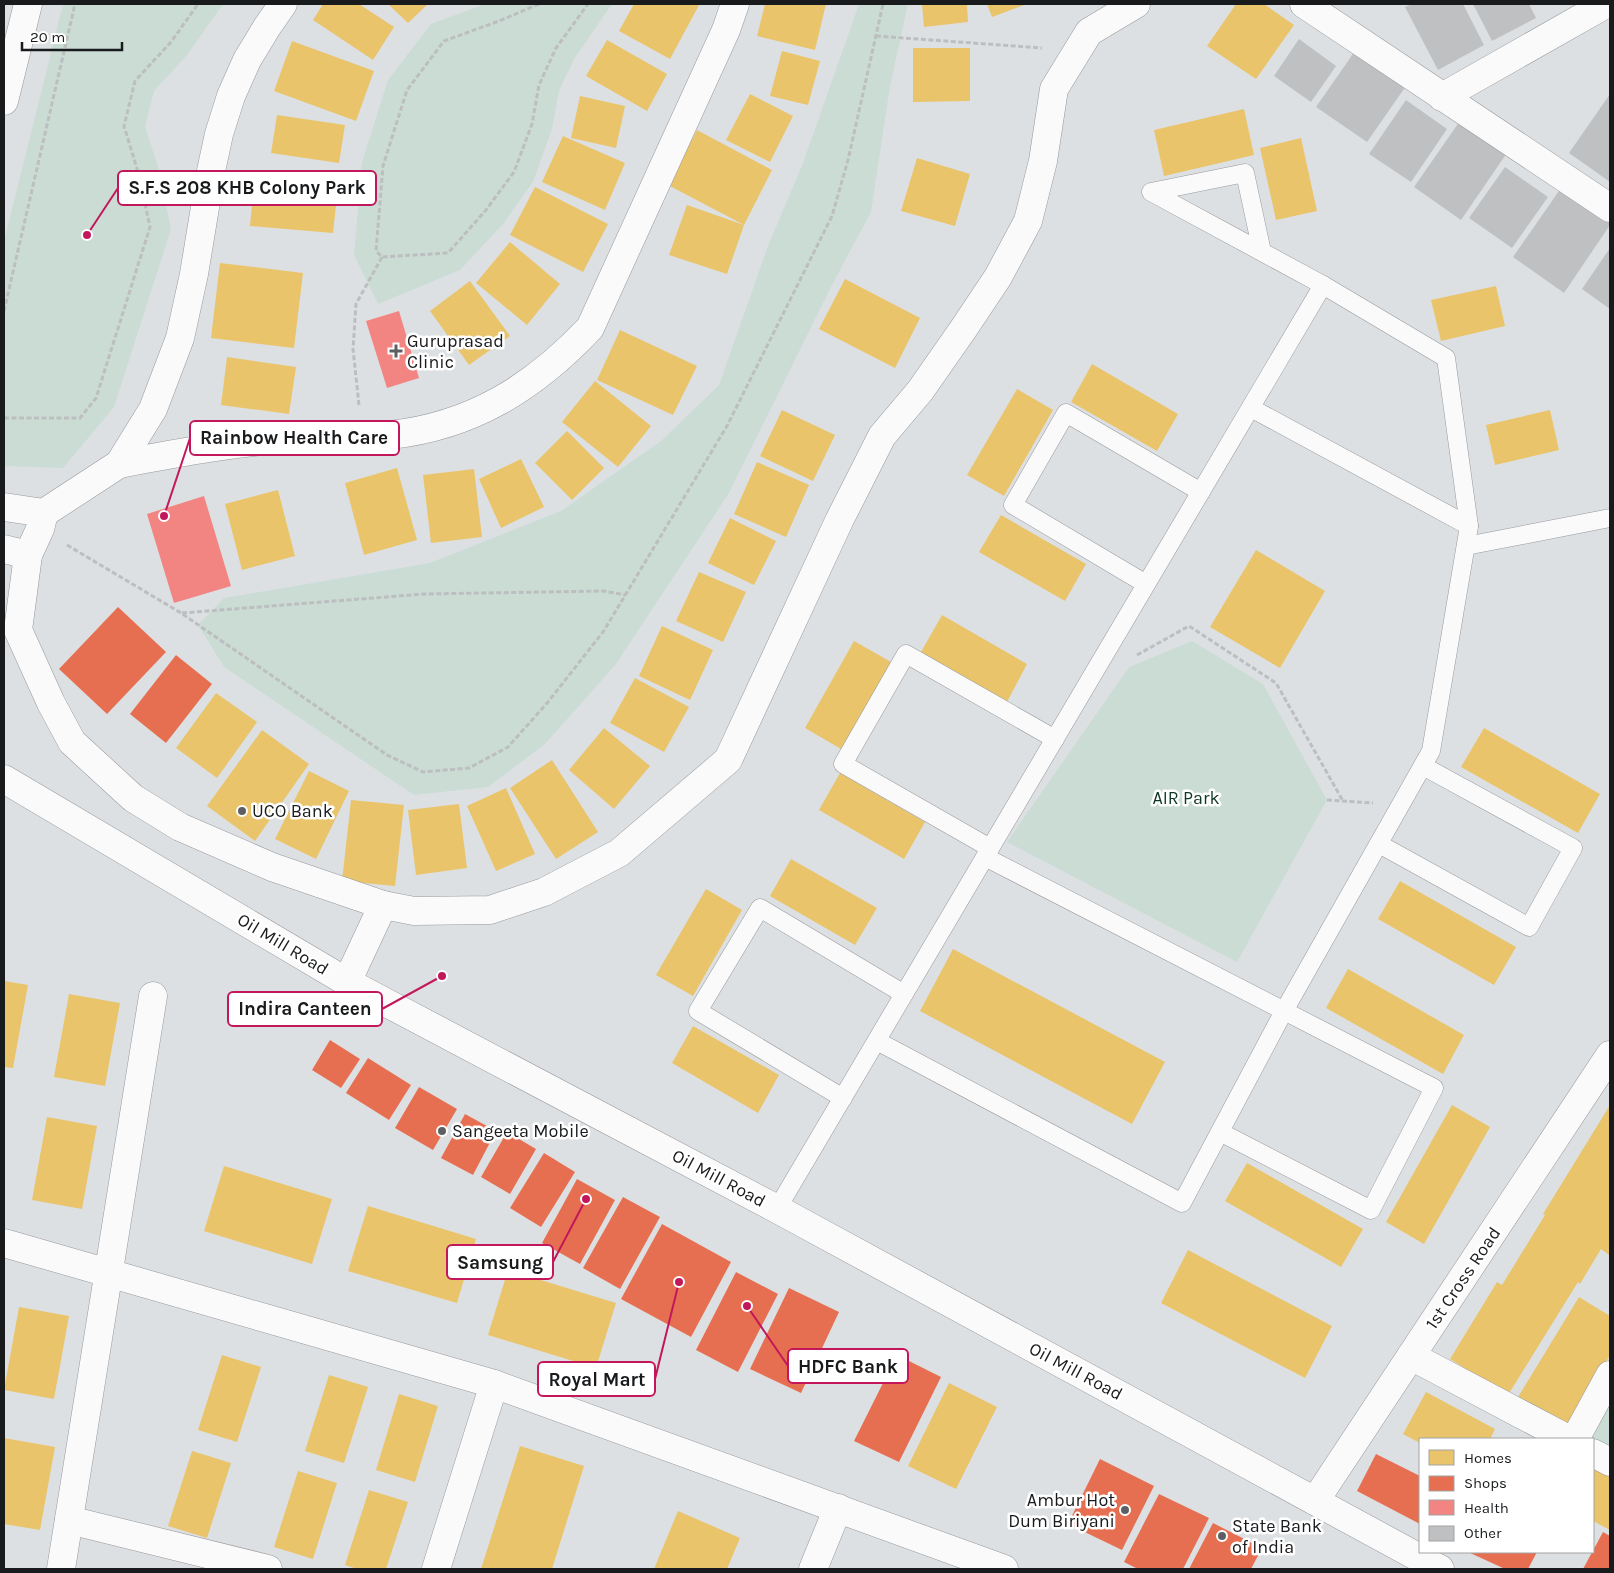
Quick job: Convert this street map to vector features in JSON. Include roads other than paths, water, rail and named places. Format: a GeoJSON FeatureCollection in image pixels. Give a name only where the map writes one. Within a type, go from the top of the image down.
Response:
{"type":"FeatureCollection","features":[{"type":"Feature","properties":{"kind":"street"},"geometry":{"type":"LineString","coordinates":[[4,101],[28,4]]}},
{"type":"Feature","properties":{"kind":"street"},"geometry":{"type":"LineString","coordinates":[[283,4],[247,60],[231,96],[219,134],[211,171],[194,274],[180,338],[153,409],[119,464],[42,521],[16,552],[18,630],[51,703],[72,742],[133,798],[180,826],[272,867],[383,905],[414,911],[490,910],[544,892],[619,853],[728,760],[839,521],[882,436],[920,391],[964,328],[998,276],[1028,221],[1043,161],[1054,89],[1089,32],[1136,4]]}},
{"type":"Feature","properties":{"kind":"street"},"geometry":{"type":"LineString","coordinates":[[119,464],[198,449],[296,438],[360,437],[423,430],[454,421],[484,409],[513,393],[541,374],[567,353],[590,328],[722,39],[735,4]]}},
{"type":"Feature","properties":{"kind":"street"},"geometry":{"type":"LineString","coordinates":[[1304,4],[1610,208]]}},
{"type":"Feature","properties":{"kind":"street"},"geometry":{"type":"LineString","coordinates":[[1442,97],[1606,4]]}},
{"type":"Feature","properties":{"kind":"street"},"geometry":{"type":"LineString","coordinates":[[4,507],[42,521]]}},
{"type":"Feature","properties":{"kind":"street","name":"Oil Mill Road"},"geometry":{"type":"LineString","coordinates":[[4,779],[347,982],[777,1209],[1440,1569]]}},
{"type":"Feature","properties":{"kind":"street"},"geometry":{"type":"LineString","coordinates":[[347,982],[383,905]]}},
{"type":"Feature","properties":{"kind":"street"},"geometry":{"type":"LineString","coordinates":[[61,1569],[153,996]]}},
{"type":"Feature","properties":{"kind":"street","name":"1st Cross Road"},"geometry":{"type":"LineString","coordinates":[[1315,1501],[1410,1356],[1607,1068]]}},
{"type":"Feature","properties":{"kind":"street"},"geometry":{"type":"LineString","coordinates":[[4,1242],[494,1384],[1004,1569]]}},
{"type":"Feature","properties":{"kind":"street"},"geometry":{"type":"LineString","coordinates":[[1410,1356],[1566,1438]]}},
{"type":"Feature","properties":{"kind":"street"},"geometry":{"type":"LineString","coordinates":[[1576,1438],[1610,1375]]}},
{"type":"Feature","properties":{"kind":"street"},"geometry":{"type":"LineString","coordinates":[[436,1569],[494,1384]]}},
{"type":"Feature","properties":{"kind":"street"},"geometry":{"type":"LineString","coordinates":[[1594,1454],[1610,1462]]}},
{"type":"Feature","properties":{"kind":"street"},"geometry":{"type":"LineString","coordinates":[[813,1569],[838,1508]]}},
{"type":"Feature","properties":{"kind":"street"},"geometry":{"type":"LineString","coordinates":[[69,1520],[268,1569]]}},
{"type":"Feature","properties":{"kind":"lane"},"geometry":{"type":"LineString","coordinates":[[877,1041],[1182,1203],[1284,1011],[1431,751],[1469,526],[1446,358],[1323,285],[1151,192],[1245,174],[1262,252]]}},
{"type":"Feature","properties":{"kind":"lane"},"geometry":{"type":"LineString","coordinates":[[777,1209],[1323,285]]}},
{"type":"Feature","properties":{"kind":"lane"},"geometry":{"type":"LineString","coordinates":[[1251,408],[1469,526]]}},
{"type":"Feature","properties":{"kind":"lane"},"geometry":{"type":"LineString","coordinates":[[1146,584],[1012,505],[1066,413],[1201,492]]}},
{"type":"Feature","properties":{"kind":"lane"},"geometry":{"type":"LineString","coordinates":[[1466,546],[1610,518]]}},
{"type":"Feature","properties":{"kind":"lane"},"geometry":{"type":"LineString","coordinates":[[1055,739],[906,654],[843,764],[988,852],[1284,1011],[1434,1088],[1371,1210],[1220,1132]]}},
{"type":"Feature","properties":{"kind":"lane"},"geometry":{"type":"LineString","coordinates":[[1379,844],[1529,928],[1573,848],[1423,766]]}},
{"type":"Feature","properties":{"kind":"lane"},"geometry":{"type":"LineString","coordinates":[[843,1098],[698,1011],[760,908],[904,994]]}},
{"type":"Feature","properties":{"kind":"place","name":"S.F.S 208 KHB Colony Park"},"geometry":{"type":"Point","coordinates":[87,235]}},
{"type":"Feature","properties":{"kind":"place","name":"Guruprasad Clinic"},"geometry":{"type":"Point","coordinates":[396,351]}},
{"type":"Feature","properties":{"kind":"place","name":"Rainbow Health Care"},"geometry":{"type":"Point","coordinates":[164,516]}},
{"type":"Feature","properties":{"kind":"place","name":"UCO Bank"},"geometry":{"type":"Point","coordinates":[242,811]}},
{"type":"Feature","properties":{"kind":"place","name":"Indira Canteen"},"geometry":{"type":"Point","coordinates":[442,976]}},
{"type":"Feature","properties":{"kind":"place","name":"Sangeeta Mobile"},"geometry":{"type":"Point","coordinates":[442,1131]}},
{"type":"Feature","properties":{"kind":"place","name":"Samsung"},"geometry":{"type":"Point","coordinates":[586,1199]}},
{"type":"Feature","properties":{"kind":"place","name":"Royal Mart"},"geometry":{"type":"Point","coordinates":[679,1282]}},
{"type":"Feature","properties":{"kind":"place","name":"HDFC Bank"},"geometry":{"type":"Point","coordinates":[747,1306]}},
{"type":"Feature","properties":{"kind":"place","name":"Ambur Hot Dum Biriyani"},"geometry":{"type":"Point","coordinates":[1125,1510]}},
{"type":"Feature","properties":{"kind":"place","name":"State Bank of India"},"geometry":{"type":"Point","coordinates":[1222,1536]}},
{"type":"Feature","properties":{"kind":"park label","name":"AIR Park"},"geometry":{"type":"Point","coordinates":[1186,798]}}]}
